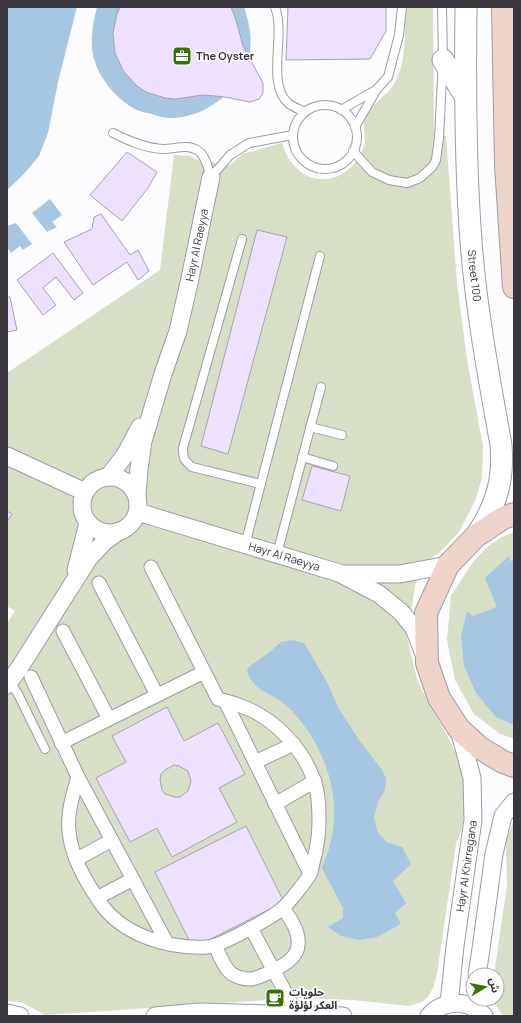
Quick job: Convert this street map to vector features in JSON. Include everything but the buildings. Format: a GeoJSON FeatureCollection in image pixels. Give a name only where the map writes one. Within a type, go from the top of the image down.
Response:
{"type":"FeatureCollection","features":[{"type":"Feature","properties":{"kind":"main road"},"geometry":{"type":"LineString","coordinates":[[503,7],[506,165],[514,287]]}},
{"type":"Feature","properties":{"kind":"main road"},"geometry":{"type":"LineString","coordinates":[[508,516],[476,536],[448,565],[426,613],[427,663],[439,698],[459,729],[480,748],[503,762],[514,766]]}},
{"type":"Feature","properties":{"kind":"street","name":"Street 100"},"geometry":{"type":"LineString","coordinates":[[466,7],[465,96],[468,197],[476,291],[501,445],[502,462],[501,479],[497,495],[485,524],[476,536]]}},
{"type":"Feature","properties":{"kind":"street"},"geometry":{"type":"LineString","coordinates":[[443,60],[465,96]]}},
{"type":"Feature","properties":{"kind":"street","name":"Hayr Al Raeyya"},"geometry":{"type":"LineString","coordinates":[[136,495],[143,441],[178,331],[211,177]]}},
{"type":"Feature","properties":{"kind":"street","name":"Hayr Al Raeyya"},"geometry":{"type":"LineString","coordinates":[[108,477],[125,455],[154,405]]}},
{"type":"Feature","properties":{"kind":"street"},"geometry":{"type":"LineString","coordinates":[[7,456],[85,492]]}},
{"type":"Feature","properties":{"kind":"street"},"geometry":{"type":"LineString","coordinates":[[8,684],[89,558],[104,542],[115,534],[123,531],[135,520],[139,503],[133,488],[128,483],[115,477],[108,477],[94,481],[85,492],[82,500],[82,508],[84,516],[93,529],[100,532],[115,534]]}},
{"type":"Feature","properties":{"kind":"street","name":"Hayr Al Raeyya"},"geometry":{"type":"LineString","coordinates":[[138,512],[338,574],[379,594],[401,612],[414,628],[427,663]]}},
{"type":"Feature","properties":{"kind":"street"},"geometry":{"type":"LineString","coordinates":[[72,583],[88,523]]}},
{"type":"Feature","properties":{"kind":"street","name":"Hayr Al Raeyya"},"geometry":{"type":"LineString","coordinates":[[338,574],[400,574],[448,565]]}},
{"type":"Feature","properties":{"kind":"street"},"geometry":{"type":"LineString","coordinates":[[78,776],[70,804],[68,830],[76,859],[88,884],[102,905],[117,921],[140,936],[167,943],[209,947],[244,932],[283,908],[310,874],[318,844],[319,810],[315,781],[306,762],[291,740],[264,717],[242,706],[218,699],[152,567]]}},
{"type":"Feature","properties":{"kind":"street"},"geometry":{"type":"LineString","coordinates":[[99,583],[157,695]]}},
{"type":"Feature","properties":{"kind":"street"},"geometry":{"type":"LineString","coordinates":[[62,631],[109,719]]}},
{"type":"Feature","properties":{"kind":"street"},"geometry":{"type":"LineString","coordinates":[[61,742],[204,672]]}},
{"type":"Feature","properties":{"kind":"street"},"geometry":{"type":"LineString","coordinates":[[31,677],[78,776],[167,943]]}},
{"type":"Feature","properties":{"kind":"street"},"geometry":{"type":"LineString","coordinates":[[225,701],[310,874]]}},
{"type":"Feature","properties":{"kind":"street","name":"Hayr Al Khirregana"},"geometry":{"type":"LineString","coordinates":[[449,1004],[455,946],[473,820],[472,778],[459,729]]}},
{"type":"Feature","properties":{"kind":"street"},"geometry":{"type":"LineString","coordinates":[[255,762],[294,744]]}},
{"type":"Feature","properties":{"kind":"street"},"geometry":{"type":"LineString","coordinates":[[275,804],[315,781]]}},
{"type":"Feature","properties":{"kind":"street"},"geometry":{"type":"LineString","coordinates":[[479,967],[494,854],[503,816],[514,802]]}},
{"type":"Feature","properties":{"kind":"street"},"geometry":{"type":"LineString","coordinates":[[76,859],[112,840]]}},
{"type":"Feature","properties":{"kind":"street"},"geometry":{"type":"LineString","coordinates":[[97,898],[133,879]]}},
{"type":"Feature","properties":{"kind":"street"},"geometry":{"type":"LineString","coordinates":[[214,945],[228,970],[241,978],[257,978],[273,970],[290,960],[295,955],[299,944],[298,936],[283,908]]}},
{"type":"Feature","properties":{"kind":"street"},"geometry":{"type":"LineString","coordinates":[[251,928],[297,1014]]}},
{"type":"Feature","properties":{"kind":"street"},"geometry":{"type":"LineString","coordinates":[[429,1016],[440,1007],[449,1004],[465,1004]]}},
{"type":"Feature","properties":{"kind":"street"},"geometry":{"type":"LineString","coordinates":[[155,1016],[199,1012],[343,1016]]}},
{"type":"Feature","properties":{"kind":"street"},"geometry":{"type":"LineString","coordinates":[[7,1013],[20,1016]]}},
{"type":"Feature","properties":{"kind":"lane"},"geometry":{"type":"LineString","coordinates":[[275,7],[280,29],[277,76],[280,90],[288,102],[304,112]]}},
{"type":"Feature","properties":{"kind":"lane"},"geometry":{"type":"LineString","coordinates":[[354,127],[377,89],[388,77],[400,35],[402,7]]}},
{"type":"Feature","properties":{"kind":"lane"},"geometry":{"type":"LineString","coordinates":[[353,151],[372,172],[388,180],[407,183],[420,178],[433,166],[436,160],[439,138],[443,60],[442,7]]}},
{"type":"Feature","properties":{"kind":"lane"},"geometry":{"type":"LineString","coordinates":[[341,110],[377,89]]}},
{"type":"Feature","properties":{"kind":"lane"},"geometry":{"type":"LineString","coordinates":[[322,105],[332,106],[341,110],[351,120],[354,127],[356,139],[353,151],[349,157],[338,166],[331,168],[317,168],[304,161],[295,149],[293,135],[294,126],[298,119],[304,112],[313,107],[322,105]]}},
{"type":"Feature","properties":{"kind":"lane"},"geometry":{"type":"LineString","coordinates":[[113,133],[131,142],[146,146],[164,149],[190,148],[199,151],[205,158],[211,177]]}},
{"type":"Feature","properties":{"kind":"lane","name":"Hayr Al Raeyya"},"geometry":{"type":"LineString","coordinates":[[211,177],[230,154],[249,143],[293,135]]}},
{"type":"Feature","properties":{"kind":"lane"},"geometry":{"type":"LineString","coordinates":[[242,239],[183,448],[183,458],[192,467],[261,484]]}},
{"type":"Feature","properties":{"kind":"lane"},"geometry":{"type":"LineString","coordinates":[[245,545],[320,256]]}},
{"type":"Feature","properties":{"kind":"lane"},"geometry":{"type":"LineString","coordinates":[[277,554],[321,386]]}},
{"type":"Feature","properties":{"kind":"lane"},"geometry":{"type":"LineString","coordinates":[[310,427],[342,435]]}},
{"type":"Feature","properties":{"kind":"lane"},"geometry":{"type":"LineString","coordinates":[[302,457],[333,466]]}},
{"type":"Feature","properties":{"kind":"lane"},"geometry":{"type":"LineString","coordinates":[[8,684],[18,694],[45,748]]}},
{"type":"Feature","properties":{"kind":"green space"},"geometry":{"type":"Polygon","coordinates":[[[405,7],[433,7],[434,134],[446,136],[457,283],[467,360],[483,446],[482,478],[475,501],[459,532],[443,549],[429,560],[415,585],[407,637],[417,679],[430,707],[454,749],[466,782],[463,826],[456,844],[437,974],[433,988],[428,997],[422,1002],[409,1006],[353,1000],[298,998],[45,1015],[21,1002],[7,1001],[7,623],[15,611],[7,606],[7,373],[160,270],[174,155],[190,156],[197,160],[230,165],[242,154],[282,143],[292,163],[300,171],[310,177],[327,179],[336,177],[343,174],[350,168],[356,162],[365,143],[364,124],[368,112],[392,87],[401,69],[405,38],[405,7]]]}},
{"type":"Feature","properties":{"kind":"green space"},"geometry":{"type":"Polygon","coordinates":[[[514,532],[514,739],[500,734],[474,714],[455,680],[447,640],[451,596],[473,562],[486,548],[500,538],[514,532]]]}},
{"type":"Feature","properties":{"kind":"green space"},"geometry":{"type":"Polygon","coordinates":[[[514,820],[514,1016],[503,1016],[497,1007],[505,1007],[505,967],[495,967],[507,885],[506,840],[514,820]]]}},
{"type":"Feature","properties":{"kind":"water"},"geometry":{"type":"Polygon","coordinates":[[[7,7],[77,7],[58,82],[48,133],[39,156],[23,175],[7,190],[7,7]]]}},
{"type":"Feature","properties":{"kind":"water","name":"The Oyster"},"geometry":{"type":"Polygon","coordinates":[[[97,7],[244,7],[249,24],[251,40],[250,52],[246,65],[240,78],[221,99],[210,107],[197,113],[184,117],[168,118],[137,110],[122,100],[109,87],[99,72],[92,49],[93,25],[97,7]]]}},
{"type":"Feature","properties":{"kind":"water"},"geometry":{"type":"Polygon","coordinates":[[[50,199],[62,215],[52,222],[57,227],[47,232],[32,213],[50,199]]]}},
{"type":"Feature","properties":{"kind":"water"},"geometry":{"type":"Polygon","coordinates":[[[16,223],[32,244],[23,250],[20,246],[11,253],[7,247],[7,226],[16,223]]]}},
{"type":"Feature","properties":{"kind":"water"},"geometry":{"type":"Polygon","coordinates":[[[509,556],[510,561],[514,560],[514,725],[496,717],[476,693],[464,666],[461,637],[467,611],[473,616],[497,607],[485,578],[509,556]]]}},
{"type":"Feature","properties":{"kind":"water"},"geometry":{"type":"Polygon","coordinates":[[[293,640],[304,643],[327,682],[339,709],[359,740],[382,770],[386,778],[385,790],[378,802],[374,818],[378,833],[387,842],[402,847],[411,864],[393,881],[406,903],[395,913],[401,924],[377,937],[359,940],[341,936],[328,927],[343,918],[343,908],[322,868],[331,840],[334,818],[334,800],[326,765],[309,733],[298,718],[286,705],[258,687],[250,677],[247,670],[281,642],[293,640]]]}},
{"type":"Feature","properties":{"kind":"place","name":"The Oyster"},"geometry":{"type":"Point","coordinates":[182,56]}},
{"type":"Feature","properties":{"kind":"place","name":"حلويات العكر لؤلؤة"},"geometry":{"type":"Point","coordinates":[275,998]}}]}
